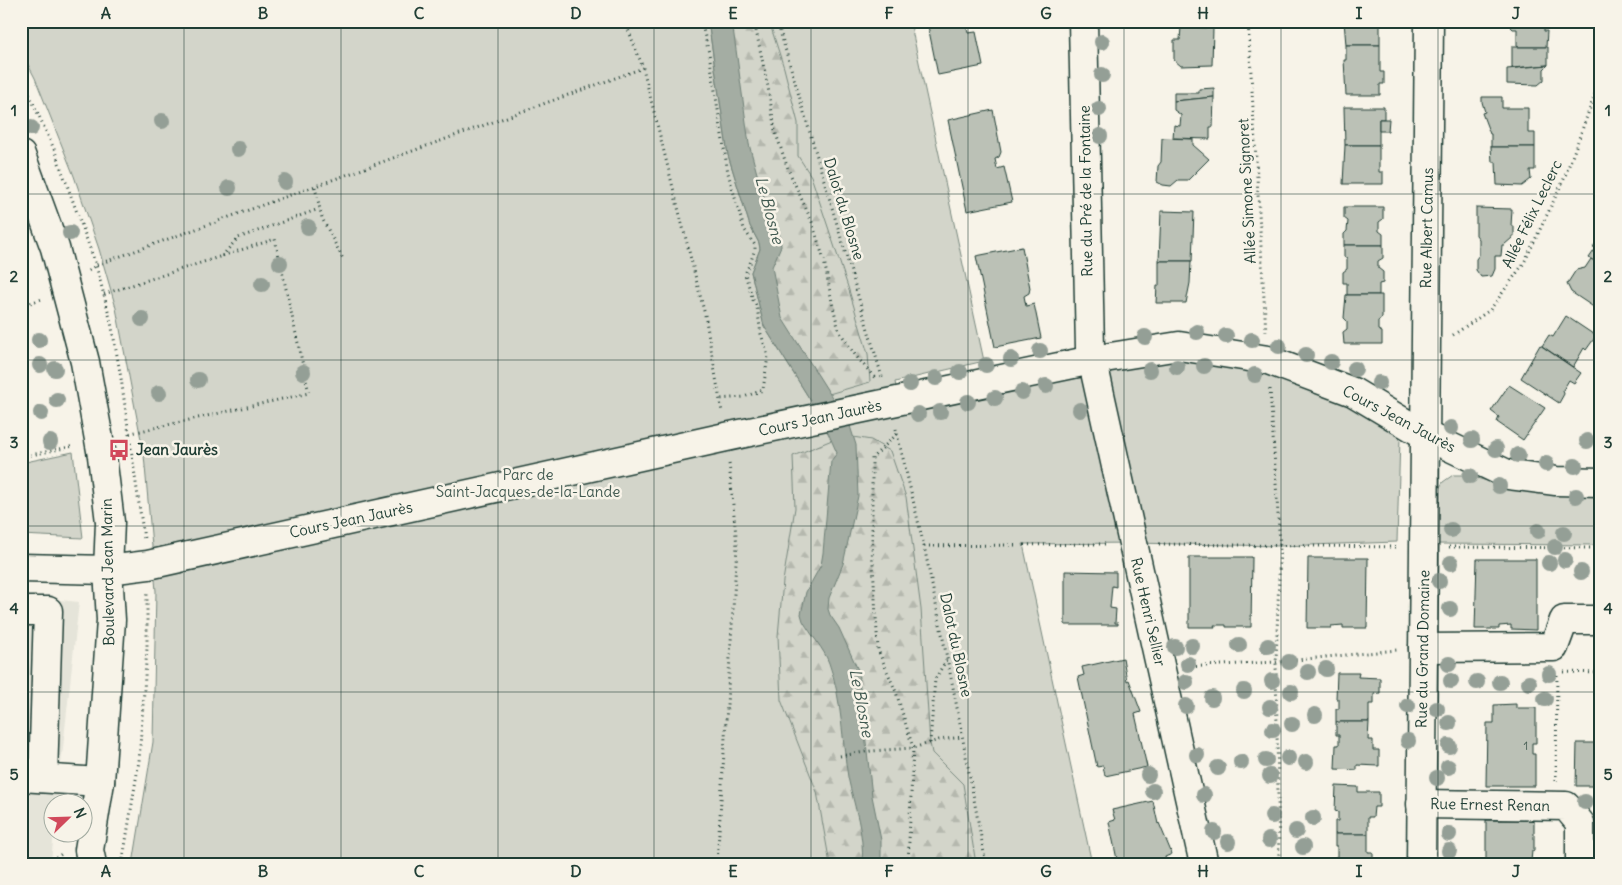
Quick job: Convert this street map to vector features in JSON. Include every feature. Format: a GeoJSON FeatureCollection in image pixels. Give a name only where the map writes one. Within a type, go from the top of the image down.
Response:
{"type":"FeatureCollection","features":[{"type":"Feature","properties":{"kind":"street","name":"Rue du Pré de la Fontaine"},"geometry":{"type":"LineString","coordinates":[[1083,21],[1089,340],[1092,360]]}},
{"type":"Feature","properties":{"kind":"street","name":"Rue Albert Camus"},"geometry":{"type":"LineString","coordinates":[[1425,435],[1429,21]]}},
{"type":"Feature","properties":{"kind":"street","name":"Boulevard Jean Marin"},"geometry":{"type":"LineString","coordinates":[[21,155],[55,248],[85,362],[102,456],[110,522],[108,570],[111,620],[100,782],[87,859]]}},
{"type":"Feature","properties":{"kind":"street","name":"Cours Jean Jaurès"},"geometry":{"type":"LineString","coordinates":[[21,568],[108,570],[148,564],[707,442],[888,397],[1179,346],[1268,360],[1353,392],[1425,435],[1509,475],[1556,481],[1601,482]]}},
{"type":"Feature","properties":{"kind":"street","name":"Rue Henri Sellier"},"geometry":{"type":"LineString","coordinates":[[1092,360],[1204,864]]}},
{"type":"Feature","properties":{"kind":"street","name":"Rue du Grand Domaine"},"geometry":{"type":"LineString","coordinates":[[1421,864],[1425,435]]}},
{"type":"Feature","properties":{"kind":"street"},"geometry":{"type":"LineString","coordinates":[[21,611],[48,611],[32,778],[100,782]]}},
{"type":"Feature","properties":{"kind":"street"},"geometry":{"type":"LineString","coordinates":[[1423,648],[1554,647],[1564,620],[1601,620]]}},
{"type":"Feature","properties":{"kind":"street","name":"Rue Ernest Renan"},"geometry":{"type":"LineString","coordinates":[[1422,804],[1566,806],[1590,823],[1580,864]]}},
{"type":"Feature","properties":{"kind":"path"},"geometry":{"type":"LineString","coordinates":[[625,21],[643,68],[705,315],[723,421]]}},
{"type":"Feature","properties":{"kind":"path"},"geometry":{"type":"LineString","coordinates":[[701,21],[709,52],[728,173],[744,229],[756,249],[745,274],[753,300],[757,306],[761,334],[768,356],[763,390],[744,397],[719,399]]}},
{"type":"Feature","properties":{"kind":"path"},"geometry":{"type":"LineString","coordinates":[[754,21],[775,131],[788,169],[812,222],[824,260],[839,331],[888,397]]}},
{"type":"Feature","properties":{"kind":"path","name":"Dalot du Blosne"},"geometry":{"type":"LineString","coordinates":[[777,21],[888,397]]}},
{"type":"Feature","properties":{"kind":"path","name":"Allée Simone Signoret"},"geometry":{"type":"LineString","coordinates":[[1248,21],[1280,546],[1276,662],[1279,864]]}},
{"type":"Feature","properties":{"kind":"path"},"geometry":{"type":"LineString","coordinates":[[96,265],[643,68]]}},
{"type":"Feature","properties":{"kind":"path"},"geometry":{"type":"LineString","coordinates":[[21,76],[54,150],[96,265],[104,294],[113,331],[148,564],[147,648],[139,761],[123,858]]}},
{"type":"Feature","properties":{"kind":"path","name":"Allée Félix Leclerc"},"geometry":{"type":"LineString","coordinates":[[1425,354],[1490,310],[1524,263],[1564,178],[1601,78]]}},
{"type":"Feature","properties":{"kind":"path"},"geometry":{"type":"LineString","coordinates":[[315,187],[322,218],[343,259]]}},
{"type":"Feature","properties":{"kind":"path"},"geometry":{"type":"LineString","coordinates":[[222,256],[238,238],[319,209]]}},
{"type":"Feature","properties":{"kind":"path"},"geometry":{"type":"LineString","coordinates":[[104,294],[275,239],[309,393],[129,433]]}},
{"type":"Feature","properties":{"kind":"path","name":"Dalot du Blosne"},"geometry":{"type":"LineString","coordinates":[[912,748],[896,692],[878,650],[872,547],[872,458],[897,433],[924,546],[986,864]]}},
{"type":"Feature","properties":{"kind":"path"},"geometry":{"type":"LineString","coordinates":[[717,864],[737,546],[728,462]]}},
{"type":"Feature","properties":{"kind":"path"},"geometry":{"type":"LineString","coordinates":[[924,546],[1132,543],[1601,548]]}},
{"type":"Feature","properties":{"kind":"path"},"geometry":{"type":"LineString","coordinates":[[1160,668],[1276,662],[1423,648]]}},
{"type":"Feature","properties":{"kind":"path"},"geometry":{"type":"LineString","coordinates":[[930,743],[935,679],[947,659]]}},
{"type":"Feature","properties":{"kind":"path"},"geometry":{"type":"LineString","coordinates":[[1556,806],[1557,672]]}},
{"type":"Feature","properties":{"kind":"path"},"geometry":{"type":"LineString","coordinates":[[840,756],[871,751],[912,748],[962,736]]}},
{"type":"Feature","properties":{"kind":"path"},"geometry":{"type":"LineString","coordinates":[[908,864],[912,748]]}},
{"type":"Feature","properties":{"kind":"shaded area"},"geometry":{"type":"Polygon","coordinates":[[[708,21],[732,21],[749,144],[762,192],[780,236],[781,246],[772,267],[782,318],[850,426],[856,445],[858,496],[843,564],[829,598],[828,609],[858,670],[872,796],[881,840],[881,864],[862,864],[862,842],[848,777],[837,691],[827,658],[803,621],[801,614],[806,592],[821,565],[831,461],[837,453],[809,398],[764,326],[751,272],[760,249],[759,243],[750,226],[728,155],[708,21]]]}},
{"type":"Feature","properties":{"kind":"shaded area"},"geometry":{"type":"Polygon","coordinates":[[[21,596],[79,602],[58,792],[42,792],[42,842],[53,842],[51,861],[47,864],[21,864],[21,596]]]}},
{"type":"Feature","properties":{"kind":"green space","name":"Parc de Saint-Jacques-de-la-Lande"},"geometry":{"type":"Polygon","coordinates":[[[21,21],[910,21],[984,361],[895,382],[899,401],[1179,346],[1353,392],[1400,437],[1397,542],[1280,546],[1133,543],[1023,544],[1092,864],[133,864],[153,742],[156,591],[144,455],[116,308],[99,249],[74,176],[35,78],[21,51],[21,21]]]}},
{"type":"Feature","properties":{"kind":"green space"},"geometry":{"type":"Polygon","coordinates":[[[708,21],[769,21],[784,68],[798,123],[798,156],[811,176],[848,287],[868,354],[870,382],[809,398],[764,326],[751,272],[760,249],[759,243],[750,226],[728,155],[708,21]]]}},
{"type":"Feature","properties":{"kind":"green space"},"geometry":{"type":"Polygon","coordinates":[[[853,437],[871,440],[890,451],[906,497],[921,609],[930,743],[932,753],[963,784],[976,864],[830,864],[817,792],[781,700],[778,636],[783,581],[795,508],[793,456],[832,440],[853,437]]]}},
{"type":"Feature","properties":{"kind":"green space"},"geometry":{"type":"Polygon","coordinates":[[[73,452],[83,538],[21,535],[21,463],[73,452]]]}},
{"type":"Feature","properties":{"kind":"green space"},"geometry":{"type":"Polygon","coordinates":[[[1453,475],[1466,475],[1516,489],[1601,490],[1601,545],[1434,544],[1436,494],[1443,482],[1453,475]]]}},
{"type":"Feature","properties":{"kind":"building"},"geometry":{"type":"Polygon","coordinates":[[[927,21],[970,21],[966,25],[968,33],[976,32],[983,66],[938,75],[927,21]]]}},
{"type":"Feature","properties":{"kind":"building"},"geometry":{"type":"Polygon","coordinates":[[[1344,21],[1380,21],[1380,45],[1346,45],[1344,21]]]}},
{"type":"Feature","properties":{"kind":"building"},"geometry":{"type":"Polygon","coordinates":[[[1508,21],[1544,21],[1544,31],[1547,31],[1546,47],[1517,47],[1517,29],[1513,29],[1508,24],[1508,21]]]}},
{"type":"Feature","properties":{"kind":"building"},"geometry":{"type":"Polygon","coordinates":[[[1181,27],[1213,28],[1212,65],[1181,66],[1174,60],[1174,40],[1180,40],[1181,27]]]}},
{"type":"Feature","properties":{"kind":"building"},"geometry":{"type":"Polygon","coordinates":[[[1346,45],[1380,45],[1380,72],[1384,72],[1384,84],[1380,84],[1380,95],[1346,95],[1344,60],[1346,60],[1346,45]]]}},
{"type":"Feature","properties":{"kind":"building"},"geometry":{"type":"Polygon","coordinates":[[[1512,47],[1548,47],[1548,65],[1512,68],[1512,47]]]}},
{"type":"Feature","properties":{"kind":"building"},"geometry":{"type":"Polygon","coordinates":[[[1548,65],[1544,69],[1544,80],[1538,85],[1507,84],[1507,69],[1548,65]]]}},
{"type":"Feature","properties":{"kind":"building"},"geometry":{"type":"Polygon","coordinates":[[[1214,88],[1214,97],[1174,101],[1174,93],[1199,93],[1199,89],[1214,88]]]}},
{"type":"Feature","properties":{"kind":"building"},"geometry":{"type":"Polygon","coordinates":[[[1214,97],[1213,127],[1210,127],[1210,139],[1173,138],[1174,125],[1180,126],[1181,115],[1174,110],[1174,101],[1214,97]]]}},
{"type":"Feature","properties":{"kind":"building"},"geometry":{"type":"Polygon","coordinates":[[[1482,97],[1502,97],[1502,108],[1528,108],[1528,133],[1535,133],[1535,147],[1491,147],[1491,134],[1482,113],[1485,112],[1482,97]]]}},
{"type":"Feature","properties":{"kind":"building"},"geometry":{"type":"Polygon","coordinates":[[[1344,107],[1384,107],[1384,119],[1379,119],[1379,145],[1345,145],[1344,107]]]}},
{"type":"Feature","properties":{"kind":"building"},"geometry":{"type":"Polygon","coordinates":[[[993,110],[1001,152],[999,157],[995,159],[997,169],[1004,167],[1012,202],[967,211],[948,120],[993,110]]]}},
{"type":"Feature","properties":{"kind":"building"},"geometry":{"type":"Polygon","coordinates":[[[1379,119],[1389,119],[1388,131],[1379,131],[1379,119]]]}},
{"type":"Feature","properties":{"kind":"building"},"geometry":{"type":"Polygon","coordinates":[[[1162,138],[1193,139],[1193,145],[1209,159],[1188,180],[1178,180],[1171,186],[1163,185],[1157,182],[1158,166],[1161,162],[1162,138]]]}},
{"type":"Feature","properties":{"kind":"building"},"geometry":{"type":"Polygon","coordinates":[[[1345,145],[1379,145],[1379,172],[1383,172],[1383,184],[1343,184],[1345,145]]]}},
{"type":"Feature","properties":{"kind":"building"},"geometry":{"type":"Polygon","coordinates":[[[1491,147],[1535,147],[1535,170],[1530,170],[1531,179],[1522,186],[1497,185],[1496,162],[1492,162],[1491,147]]]}},
{"type":"Feature","properties":{"kind":"building"},"geometry":{"type":"Polygon","coordinates":[[[1344,207],[1383,207],[1383,219],[1379,222],[1379,231],[1383,234],[1383,245],[1344,245],[1344,234],[1347,231],[1348,221],[1344,218],[1344,207]]]}},
{"type":"Feature","properties":{"kind":"building"},"geometry":{"type":"Polygon","coordinates":[[[1476,208],[1512,209],[1511,226],[1514,226],[1514,236],[1502,245],[1501,256],[1495,256],[1495,269],[1492,276],[1481,277],[1476,270],[1476,259],[1479,255],[1479,239],[1476,235],[1476,208]]]}},
{"type":"Feature","properties":{"kind":"building"},"geometry":{"type":"Polygon","coordinates":[[[1161,211],[1194,212],[1192,261],[1159,261],[1161,211]]]}},
{"type":"Feature","properties":{"kind":"building"},"geometry":{"type":"Polygon","coordinates":[[[1601,236],[1601,265],[1589,258],[1596,248],[1593,247],[1601,236]]]}},
{"type":"Feature","properties":{"kind":"building"},"geometry":{"type":"Polygon","coordinates":[[[1344,245],[1383,245],[1383,258],[1378,261],[1378,268],[1383,272],[1383,283],[1379,284],[1379,295],[1347,295],[1347,283],[1343,283],[1343,272],[1347,269],[1344,245]]]}},
{"type":"Feature","properties":{"kind":"building"},"geometry":{"type":"Polygon","coordinates":[[[1022,247],[1030,288],[1029,293],[1024,296],[1026,306],[1034,304],[1041,338],[995,347],[976,256],[1022,247]]]}},
{"type":"Feature","properties":{"kind":"building"},"geometry":{"type":"Polygon","coordinates":[[[1591,259],[1601,265],[1601,312],[1571,292],[1567,284],[1576,270],[1585,268],[1591,259]]]}},
{"type":"Feature","properties":{"kind":"building"},"geometry":{"type":"Polygon","coordinates":[[[1159,261],[1191,261],[1190,283],[1186,303],[1156,303],[1157,286],[1159,286],[1159,261]]]}},
{"type":"Feature","properties":{"kind":"building"},"geometry":{"type":"Polygon","coordinates":[[[1346,295],[1382,295],[1382,318],[1378,321],[1378,330],[1382,332],[1382,344],[1344,344],[1343,332],[1347,329],[1347,321],[1344,318],[1346,295]]]}},
{"type":"Feature","properties":{"kind":"building"},"geometry":{"type":"Polygon","coordinates":[[[1566,316],[1596,336],[1586,350],[1584,348],[1573,367],[1542,346],[1549,335],[1553,337],[1566,316]]]}},
{"type":"Feature","properties":{"kind":"building"},"geometry":{"type":"Polygon","coordinates":[[[1540,345],[1581,373],[1574,383],[1569,380],[1563,390],[1564,394],[1559,403],[1521,378],[1540,345]]]}},
{"type":"Feature","properties":{"kind":"building"},"geometry":{"type":"Polygon","coordinates":[[[1509,385],[1545,408],[1523,440],[1497,422],[1499,417],[1491,411],[1509,385]]]}},
{"type":"Feature","properties":{"kind":"building"},"geometry":{"type":"Polygon","coordinates":[[[1189,557],[1252,557],[1251,627],[1214,625],[1215,627],[1189,627],[1189,557]]]}},
{"type":"Feature","properties":{"kind":"building"},"geometry":{"type":"Polygon","coordinates":[[[1308,558],[1368,558],[1367,628],[1343,628],[1343,625],[1331,626],[1331,628],[1307,628],[1308,558]]]}},
{"type":"Feature","properties":{"kind":"building"},"geometry":{"type":"Polygon","coordinates":[[[1477,559],[1536,559],[1536,630],[1511,629],[1511,625],[1499,626],[1499,629],[1475,629],[1477,559]]]}},
{"type":"Feature","properties":{"kind":"building"},"geometry":{"type":"Polygon","coordinates":[[[1065,571],[1116,572],[1116,587],[1112,586],[1110,608],[1116,609],[1115,623],[1118,623],[1118,625],[1065,625],[1065,571]]]}},
{"type":"Feature","properties":{"kind":"building"},"geometry":{"type":"Polygon","coordinates":[[[1596,644],[1601,644],[1601,660],[1597,660],[1596,644]]]}},
{"type":"Feature","properties":{"kind":"building"},"geometry":{"type":"Polygon","coordinates":[[[1123,658],[1127,681],[1129,680],[1141,712],[1135,714],[1147,767],[1105,776],[1103,766],[1097,767],[1078,677],[1084,675],[1082,667],[1123,658]]]}},
{"type":"Feature","properties":{"kind":"building"},"geometry":{"type":"Polygon","coordinates":[[[1337,673],[1359,673],[1358,677],[1380,678],[1380,693],[1374,694],[1374,704],[1369,704],[1369,722],[1336,722],[1336,709],[1339,709],[1339,699],[1336,699],[1337,673]]]}},
{"type":"Feature","properties":{"kind":"building"},"geometry":{"type":"Polygon","coordinates":[[[1516,704],[1516,708],[1536,708],[1536,743],[1532,743],[1532,754],[1535,754],[1535,786],[1486,786],[1487,723],[1494,723],[1494,705],[1516,704]]]}},
{"type":"Feature","properties":{"kind":"building"},"geometry":{"type":"Polygon","coordinates":[[[1336,722],[1369,722],[1368,740],[1373,740],[1373,750],[1379,750],[1379,766],[1357,765],[1357,770],[1335,769],[1336,745],[1339,745],[1339,735],[1336,735],[1336,722]]]}},
{"type":"Feature","properties":{"kind":"building"},"geometry":{"type":"Polygon","coordinates":[[[1597,736],[1601,737],[1601,786],[1576,786],[1577,743],[1596,743],[1597,736]]]}},
{"type":"Feature","properties":{"kind":"building"},"geometry":{"type":"Polygon","coordinates":[[[1336,786],[1358,787],[1358,792],[1379,792],[1379,807],[1374,807],[1373,817],[1368,817],[1368,834],[1335,834],[1335,821],[1338,821],[1338,812],[1335,811],[1336,786]]]}},
{"type":"Feature","properties":{"kind":"building"},"geometry":{"type":"Polygon","coordinates":[[[1153,801],[1158,824],[1172,854],[1165,857],[1167,864],[1118,864],[1109,822],[1115,820],[1112,810],[1153,801]]]}},
{"type":"Feature","properties":{"kind":"building"},"geometry":{"type":"Polygon","coordinates":[[[1486,820],[1534,820],[1534,851],[1532,851],[1531,861],[1534,861],[1534,864],[1486,864],[1486,820]]]}},
{"type":"Feature","properties":{"kind":"building"},"geometry":{"type":"Polygon","coordinates":[[[1335,834],[1368,834],[1368,852],[1373,852],[1373,862],[1378,862],[1378,864],[1335,864],[1337,846],[1335,846],[1335,834]]]}},
{"type":"Feature","properties":{"kind":"place","name":"Jean Jaurès"},"geometry":{"type":"Point","coordinates":[119,450]}},
{"type":"Feature","properties":{"kind":"water label","name":"Le Blosne"},"geometry":{"type":"Point","coordinates":[770,210]}},
{"type":"Feature","properties":{"kind":"water label","name":"Le Blosne"},"geometry":{"type":"Point","coordinates":[862,703]}}]}
